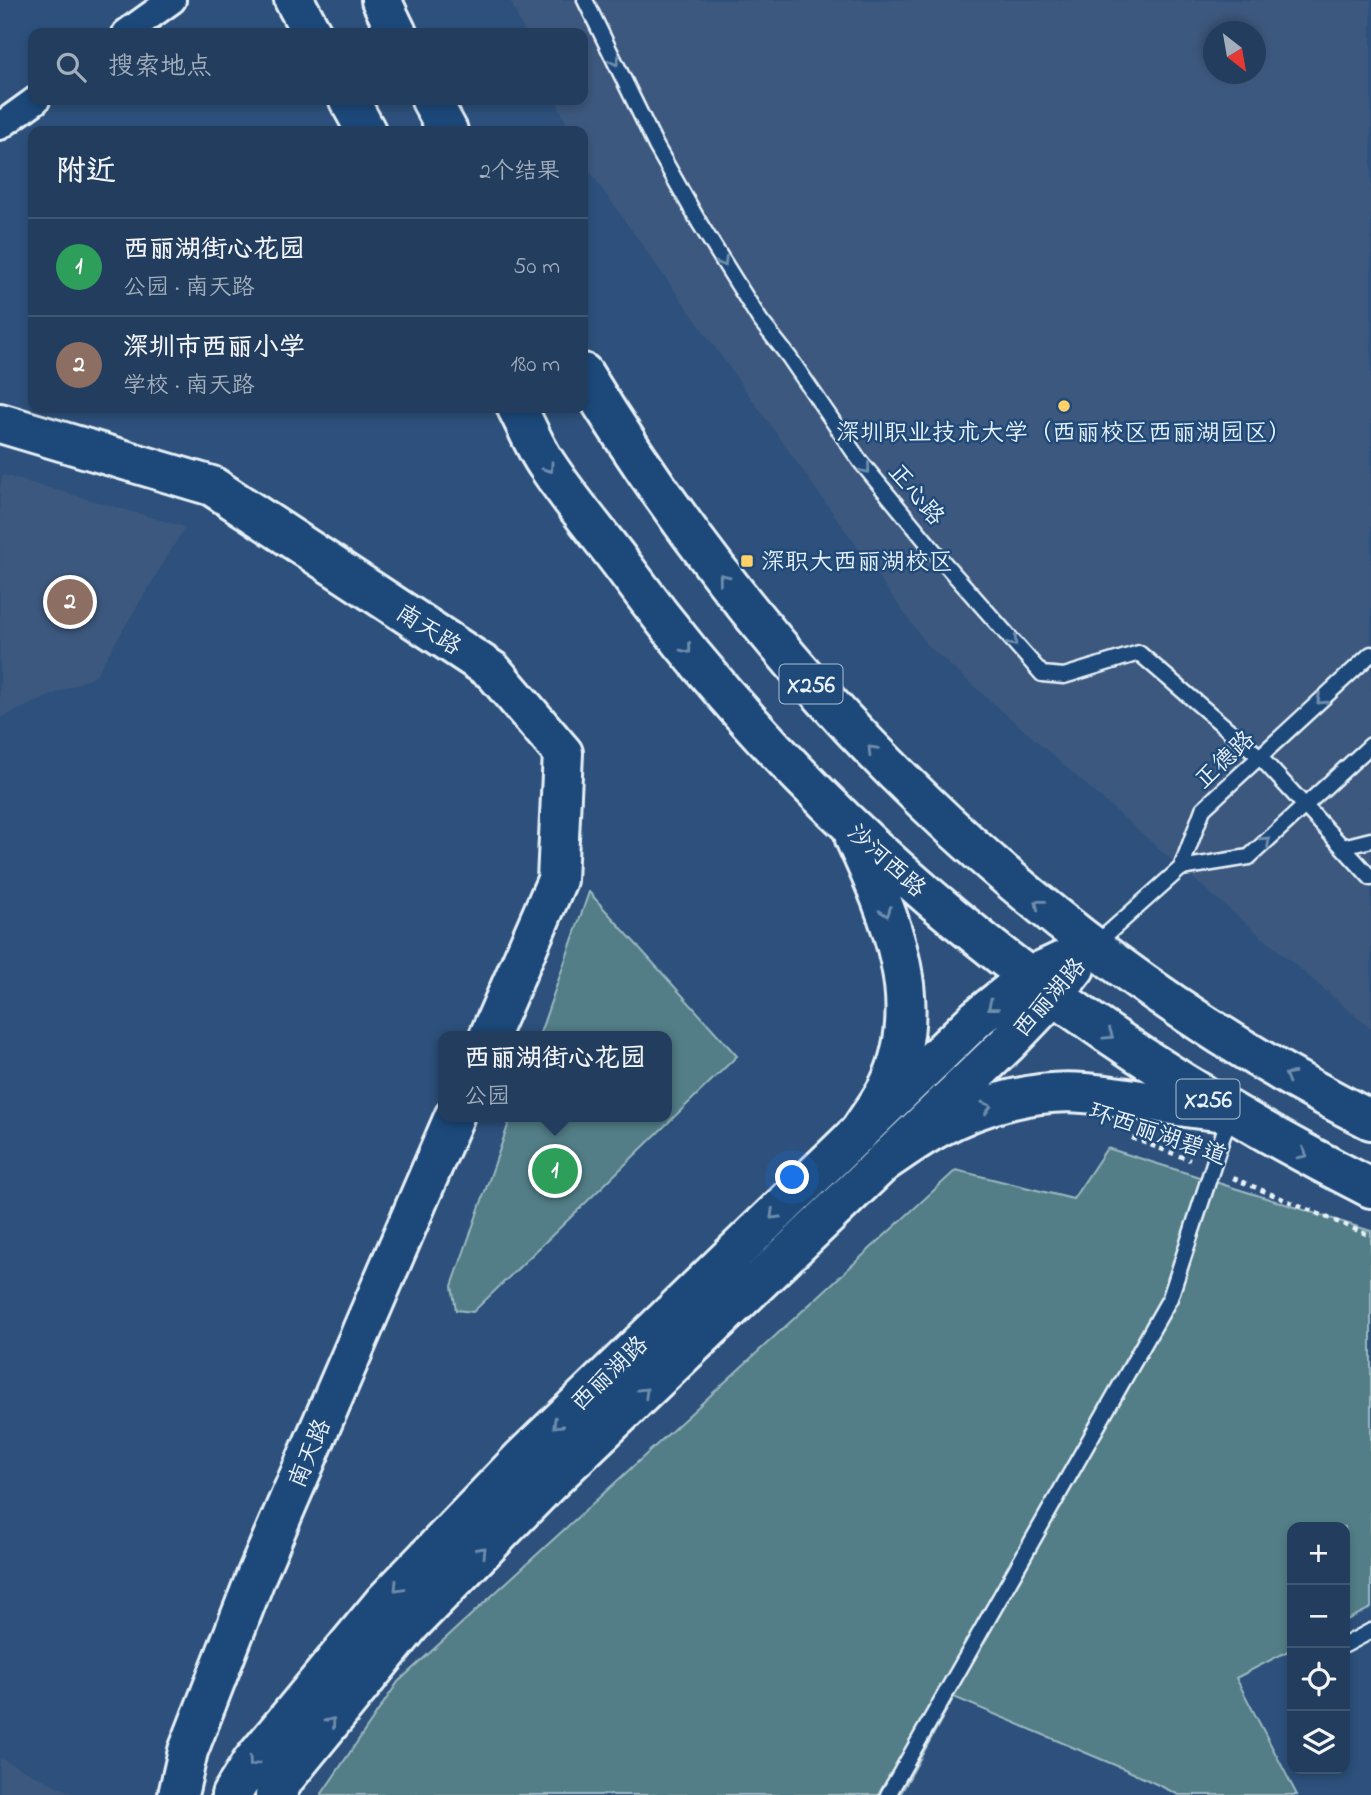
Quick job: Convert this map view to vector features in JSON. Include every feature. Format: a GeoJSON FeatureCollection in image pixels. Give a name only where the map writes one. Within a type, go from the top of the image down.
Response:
{"type":"FeatureCollection","features":[{"type":"Feature","properties":{"kind":"main road"},"geometry":{"type":"LineString","coordinates":[[294,0],[309,28]]}},
{"type":"Feature","properties":{"kind":"main road"},"geometry":{"type":"LineString","coordinates":[[381,0],[395,28]]}},
{"type":"Feature","properties":{"kind":"main road"},"geometry":{"type":"LineString","coordinates":[[352,105],[363,126]]}},
{"type":"Feature","properties":{"kind":"main road"},"geometry":{"type":"LineString","coordinates":[[434,105],[445,126]]}},
{"type":"Feature","properties":{"kind":"main road","name":"X256"},"geometry":{"type":"LineString","coordinates":[[588,381],[660,494],[715,569],[773,641],[899,777],[965,840],[1092,947],[1214,1032],[1325,1097],[1371,1120]]}},
{"type":"Feature","properties":{"kind":"main road","name":"沙河西路"},"geometry":{"type":"LineString","coordinates":[[520,413],[546,464],[658,613],[782,759],[850,827],[966,929],[1041,987],[1181,1083],[1296,1150],[1371,1188]]}},
{"type":"Feature","properties":{"kind":"main road","name":"南天路"},"geometry":{"type":"LineString","coordinates":[[0,423],[212,486],[493,671],[563,753],[557,880],[491,1031]]}},
{"type":"Feature","properties":{"kind":"main road"},"geometry":{"type":"LineString","coordinates":[[850,827],[897,943],[906,993],[904,1041],[888,1088],[858,1134]]}},
{"type":"Feature","properties":{"kind":"main road","name":"西丽湖路"},"geometry":{"type":"LineString","coordinates":[[275,1795],[285,1779],[411,1624],[549,1483],[884,1162],[1041,987],[1092,947]]}},
{"type":"Feature","properties":{"kind":"main road","name":"西丽湖路"},"geometry":{"type":"LineString","coordinates":[[232,1795],[252,1762],[383,1603],[522,1458],[977,1018],[1041,987]]}},
{"type":"Feature","properties":{"kind":"main road"},"geometry":{"type":"LineString","coordinates":[[884,1162],[937,1127],[982,1108],[1033,1095],[1081,1092],[1130,1097],[1177,1108],[1231,1112]]}},
{"type":"Feature","properties":{"kind":"main road","name":"南天路"},"geometry":{"type":"LineString","coordinates":[[178,1795],[188,1751],[257,1574],[452,1122]]}},
{"type":"Feature","properties":{"kind":"street"},"geometry":{"type":"LineString","coordinates":[[134,28],[172,0]]}},
{"type":"Feature","properties":{"kind":"street"},"geometry":{"type":"LineString","coordinates":[[0,126],[29,105]]}},
{"type":"Feature","properties":{"kind":"lane","name":"正心路"},"geometry":{"type":"LineString","coordinates":[[585,0],[656,146],[752,309],[789,357],[860,461],[944,563],[1042,674],[1064,676],[1139,653],[1259,757],[1371,878]]}},
{"type":"Feature","properties":{"kind":"lane","name":"正德路"},"geometry":{"type":"LineString","coordinates":[[1181,868],[1203,809],[1371,654]]}},
{"type":"Feature","properties":{"kind":"lane"},"geometry":{"type":"LineString","coordinates":[[1092,947],[1181,868],[1249,857],[1371,745]]}},
{"type":"Feature","properties":{"kind":"lane"},"geometry":{"type":"LineString","coordinates":[[1343,847],[1371,840]]}},
{"type":"Feature","properties":{"kind":"lane"},"geometry":{"type":"LineString","coordinates":[[888,1795],[1170,1297],[1231,1112]]}},
{"type":"Feature","properties":{"kind":"lane"},"geometry":{"type":"LineString","coordinates":[[1350,1642],[1371,1631]]}},
{"type":"Feature","properties":{"kind":"path","name":"环西丽湖碧道"},"geometry":{"type":"LineString","coordinates":[[1125,1135],[1371,1236]]}},
{"type":"Feature","properties":{"kind":"shaded area","name":"深圳职业技术大学（西丽校区西丽湖园区）"},"geometry":{"type":"Polygon","coordinates":[[[510,0],[1371,0],[1371,1029],[1181,868],[927,645],[588,169],[588,126],[568,126],[558,105],[588,105],[588,28],[523,28],[510,0]]]}},
{"type":"Feature","properties":{"kind":"shaded area"},"geometry":{"type":"Polygon","coordinates":[[[3,475],[185,527],[95,676],[0,718],[0,487],[3,475]]]}},
{"type":"Feature","properties":{"kind":"shaded area"},"geometry":{"type":"Polygon","coordinates":[[[0,1758],[75,1795],[0,1795],[0,1758]]]}},
{"type":"Feature","properties":{"kind":"green space"},"geometry":{"type":"Polygon","coordinates":[[[589,892],[737,1056],[672,1119],[672,1031],[541,1031],[589,892]]]}},
{"type":"Feature","properties":{"kind":"green space"},"geometry":{"type":"Polygon","coordinates":[[[509,1122],[669,1122],[473,1312],[456,1310],[452,1286],[509,1122]]]}},
{"type":"Feature","properties":{"kind":"green space"},"geometry":{"type":"Polygon","coordinates":[[[1107,1148],[1371,1231],[1371,1608],[1350,1618],[1350,1522],[1287,1522],[1287,1652],[1236,1678],[1297,1795],[1179,1795],[954,1697],[900,1795],[321,1795],[398,1682],[956,1170],[1073,1199],[1107,1148]]]}},
{"type":"Feature","properties":{"kind":"place","name":"深圳职业技术大学（西丽校区西丽湖园区）"},"geometry":{"type":"Point","coordinates":[1064,406]}},
{"type":"Feature","properties":{"kind":"place","name":"深职大西丽湖校区"},"geometry":{"type":"Point","coordinates":[747,561]}},
{"type":"Feature","properties":{"kind":"place","name":"深圳市西丽小学"},"geometry":{"type":"Point","coordinates":[70,602]}},
{"type":"Feature","properties":{"kind":"place","name":"西丽湖街心花园"},"geometry":{"type":"Point","coordinates":[555,1171]}}]}
